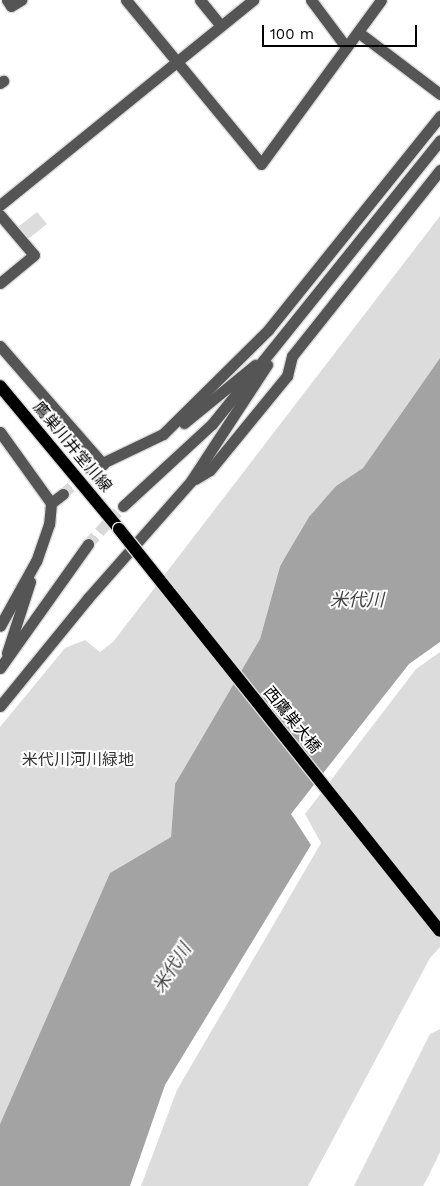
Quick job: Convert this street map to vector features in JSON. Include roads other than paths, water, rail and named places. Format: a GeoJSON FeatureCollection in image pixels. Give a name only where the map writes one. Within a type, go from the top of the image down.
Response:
{"type":"FeatureCollection","features":[{"type":"Feature","properties":{"kind":"main road","name":"鷹巣川井堂川線"},"geometry":{"type":"LineString","coordinates":[[0,386],[119,529]]}},
{"type":"Feature","properties":{"kind":"main road","name":"西鷹巣大橋"},"geometry":{"type":"LineString","coordinates":[[119,529],[440,931]]}},
{"type":"Feature","properties":{"kind":"street"},"geometry":{"type":"LineString","coordinates":[[6,0],[11,6],[21,0]]}},
{"type":"Feature","properties":{"kind":"street"},"geometry":{"type":"LineString","coordinates":[[126,0],[260,164],[381,0]]}},
{"type":"Feature","properties":{"kind":"street"},"geometry":{"type":"LineString","coordinates":[[200,0],[221,26]]}},
{"type":"Feature","properties":{"kind":"street"},"geometry":{"type":"LineString","coordinates":[[0,206],[176,60],[253,0]]}},
{"type":"Feature","properties":{"kind":"street"},"geometry":{"type":"LineString","coordinates":[[311,0],[346,46]]}},
{"type":"Feature","properties":{"kind":"street"},"geometry":{"type":"LineString","coordinates":[[358,32],[440,94]]}},
{"type":"Feature","properties":{"kind":"street"},"geometry":{"type":"LineString","coordinates":[[163,434],[268,330],[440,116]]}},
{"type":"Feature","properties":{"kind":"street"},"geometry":{"type":"LineString","coordinates":[[123,506],[212,424],[276,348],[440,140]]}},
{"type":"Feature","properties":{"kind":"street"},"geometry":{"type":"LineString","coordinates":[[191,481],[210,470],[287,376],[292,356],[440,170]]}},
{"type":"Feature","properties":{"kind":"street"},"geometry":{"type":"LineString","coordinates":[[0,215],[34,255],[0,284]]}},
{"type":"Feature","properties":{"kind":"street"},"geometry":{"type":"LineString","coordinates":[[0,346],[103,464]]}},
{"type":"Feature","properties":{"kind":"street"},"geometry":{"type":"LineString","coordinates":[[90,469],[181,425],[276,348]]}},
{"type":"Feature","properties":{"kind":"street"},"geometry":{"type":"LineString","coordinates":[[0,706],[88,598],[191,481],[263,374],[276,348]]}},
{"type":"Feature","properties":{"kind":"street"},"geometry":{"type":"LineString","coordinates":[[0,432],[51,503],[49,524],[2,666]]}},
{"type":"Feature","properties":{"kind":"street"},"geometry":{"type":"LineString","coordinates":[[51,503],[63,494]]}},
{"type":"Feature","properties":{"kind":"street"},"geometry":{"type":"LineString","coordinates":[[2,666],[88,544]]}},
{"type":"Feature","properties":{"kind":"street"},"geometry":{"type":"LineString","coordinates":[[0,626],[36,561]]}},
{"type":"Feature","properties":{"kind":"water","name":"米代川"},"geometry":{"type":"Polygon","coordinates":[[[440,358],[440,642],[409,664],[291,814],[311,845],[165,1085],[130,1186],[0,1186],[0,1124],[110,873],[171,837],[175,784],[260,639],[280,566],[309,517],[336,486],[363,468],[440,358]]]}},
{"type":"Feature","properties":{"kind":"tunnel"},"geometry":{"type":"LineString","coordinates":[[63,494],[90,469]]}},
{"type":"Feature","properties":{"kind":"tunnel"},"geometry":{"type":"LineString","coordinates":[[88,544],[123,506]]}},
{"type":"Feature","properties":{"kind":"park label","name":"米代川河川緑地"},"geometry":{"type":"Point","coordinates":[78,760]}}]}
